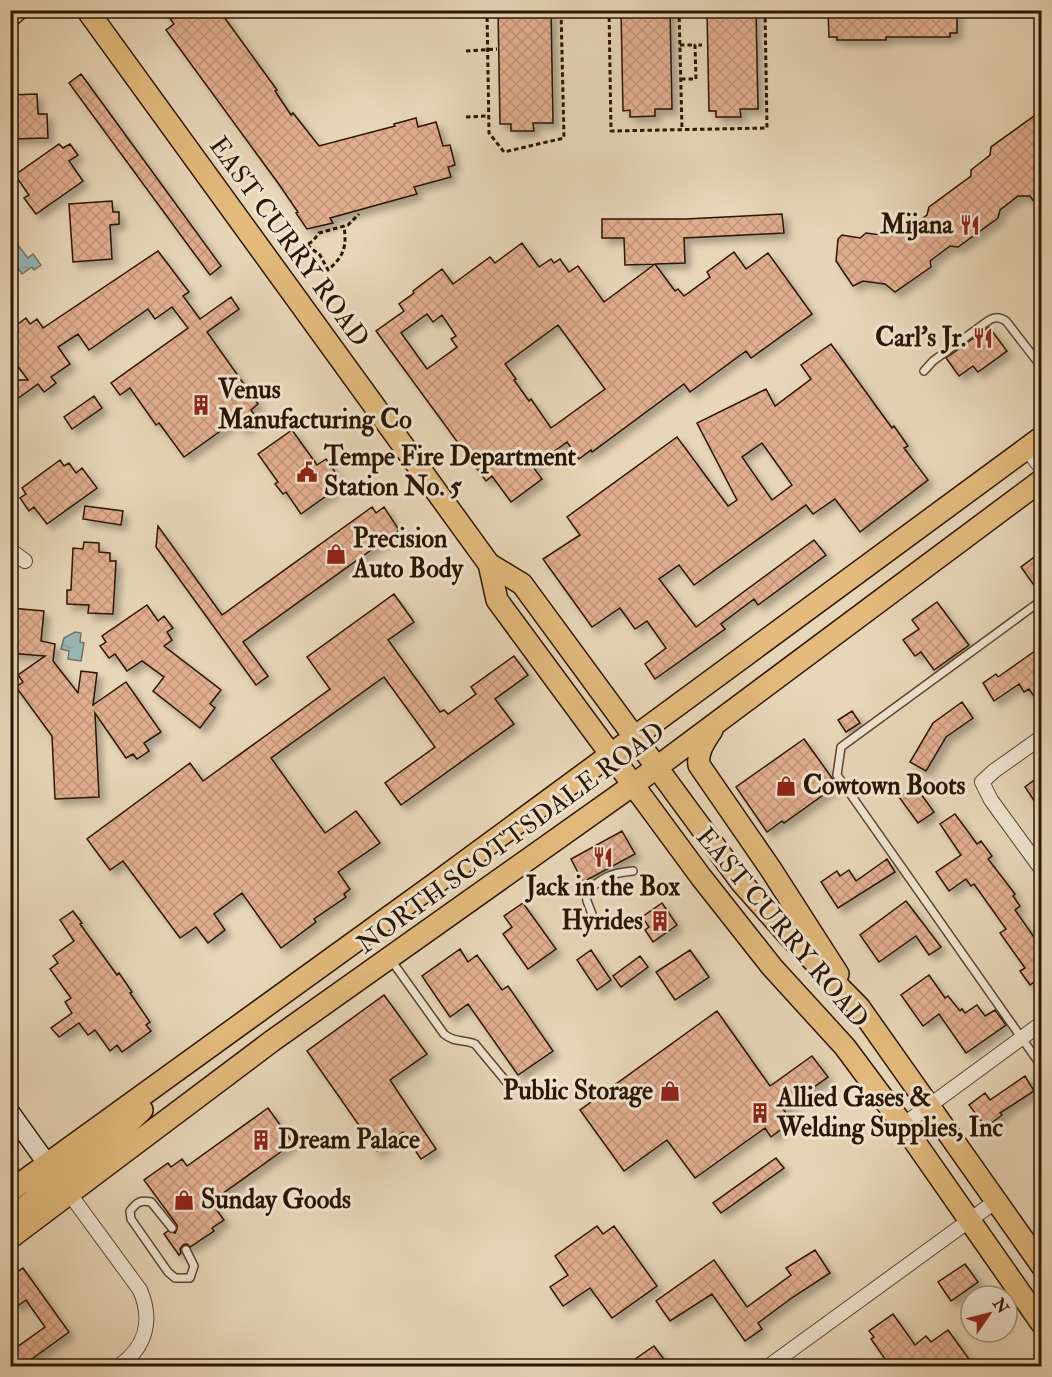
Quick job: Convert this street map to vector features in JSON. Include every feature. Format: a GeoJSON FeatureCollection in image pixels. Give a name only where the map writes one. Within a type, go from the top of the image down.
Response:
{"type":"FeatureCollection","features":[{"type":"Feature","properties":{"kind":"main road","name":"EAST CURRY ROAD"},"geometry":{"type":"LineString","coordinates":[[87,10],[489,564],[522,584],[741,882],[788,935],[859,1007],[1041,1266]]}},
{"type":"Feature","properties":{"kind":"main road","name":"NORTH SCOTTSDALE ROAD"},"geometry":{"type":"LineString","coordinates":[[10,1191],[1034,443]]}},
{"type":"Feature","properties":{"kind":"main road","name":"NORTH SCOTTSDALE ROAD"},"geometry":{"type":"LineString","coordinates":[[10,1238],[272,1041],[633,785],[1041,480]]}},
{"type":"Feature","properties":{"kind":"main road","name":"EAST CURRY ROAD"},"geometry":{"type":"LineString","coordinates":[[489,564],[497,600],[633,785],[772,967],[845,1047],[903,1125],[1041,1324]]}},
{"type":"Feature","properties":{"kind":"main road"},"geometry":{"type":"LineString","coordinates":[[716,723],[700,750],[699,765],[807,924],[859,1007]]}},
{"type":"Feature","properties":{"kind":"main road"},"geometry":{"type":"LineString","coordinates":[[69,1193],[64,1184],[69,1171],[112,1139],[151,1101],[173,1073]]}},
{"type":"Feature","properties":{"kind":"main road"},"geometry":{"type":"LineString","coordinates":[[10,1219],[52,1181],[53,1170],[48,1165]]}},
{"type":"Feature","properties":{"kind":"street"},"geometry":{"type":"LineString","coordinates":[[10,18],[19,10]]}},
{"type":"Feature","properties":{"kind":"street"},"geometry":{"type":"LineString","coordinates":[[1034,443],[1041,470]]}},
{"type":"Feature","properties":{"kind":"street"},"geometry":{"type":"LineString","coordinates":[[10,550],[25,561]]}},
{"type":"Feature","properties":{"kind":"street"},"geometry":{"type":"LineString","coordinates":[[1041,737],[982,782],[1041,870]]}},
{"type":"Feature","properties":{"kind":"street"},"geometry":{"type":"LineString","coordinates":[[903,1125],[1041,1023]]}},
{"type":"Feature","properties":{"kind":"street"},"geometry":{"type":"LineString","coordinates":[[10,1112],[48,1165]]}},
{"type":"Feature","properties":{"kind":"street"},"geometry":{"type":"LineString","coordinates":[[69,1193],[145,1300],[146,1320],[140,1346],[119,1366]]}},
{"type":"Feature","properties":{"kind":"street"},"geometry":{"type":"LineString","coordinates":[[769,1366],[996,1202]]}},
{"type":"Feature","properties":{"kind":"lane"},"geometry":{"type":"LineString","coordinates":[[924,371],[933,361],[991,318],[999,317],[1006,321],[1040,365]]}},
{"type":"Feature","properties":{"kind":"lane"},"geometry":{"type":"LineString","coordinates":[[1041,600],[841,747],[837,775],[1041,1067]]}},
{"type":"Feature","properties":{"kind":"lane"},"geometry":{"type":"LineString","coordinates":[[592,914],[586,901],[586,893],[612,873],[633,871]]}},
{"type":"Feature","properties":{"kind":"lane"},"geometry":{"type":"LineString","coordinates":[[390,958],[444,1034],[452,1040],[475,1044],[509,1085]]}},
{"type":"Feature","properties":{"kind":"lane"},"geometry":{"type":"LineString","coordinates":[[172,1228],[151,1202],[142,1200],[130,1211],[131,1219],[168,1272],[175,1278],[190,1278],[194,1266],[186,1250]]}},
{"type":"Feature","properties":{"kind":"path"},"geometry":{"type":"LineString","coordinates":[[487,10],[489,133],[504,152],[564,138],[561,10]]}},
{"type":"Feature","properties":{"kind":"path"},"geometry":{"type":"LineString","coordinates":[[609,10],[611,131],[768,128],[765,10]]}},
{"type":"Feature","properties":{"kind":"path"},"geometry":{"type":"LineString","coordinates":[[679,10],[682,130]]}},
{"type":"Feature","properties":{"kind":"path"},"geometry":{"type":"LineString","coordinates":[[680,45],[702,45]]}},
{"type":"Feature","properties":{"kind":"path"},"geometry":{"type":"LineString","coordinates":[[681,79],[696,79],[695,45]]}},
{"type":"Feature","properties":{"kind":"path"},"geometry":{"type":"LineString","coordinates":[[466,51],[497,50]]}},
{"type":"Feature","properties":{"kind":"path"},"geometry":{"type":"LineString","coordinates":[[466,117],[488,116]]}},
{"type":"Feature","properties":{"kind":"path"},"geometry":{"type":"LineString","coordinates":[[302,248],[313,241],[319,233],[348,225],[359,214]]}},
{"type":"Feature","properties":{"kind":"path"},"geometry":{"type":"LineString","coordinates":[[307,245],[320,255],[328,270],[339,260],[345,246],[344,226]]}},
{"type":"Feature","properties":{"kind":"water"},"geometry":{"type":"Polygon","coordinates":[[[17,244],[28,258],[33,254],[41,265],[34,270],[32,267],[22,274],[11,258],[11,248],[17,244]]]}},
{"type":"Feature","properties":{"kind":"water"},"geometry":{"type":"Polygon","coordinates":[[[75,632],[81,633],[80,642],[84,643],[81,661],[68,659],[69,651],[61,649],[64,638],[75,632]]]}},
{"type":"Feature","properties":{"kind":"building"},"geometry":{"type":"Polygon","coordinates":[[[164,10],[219,10],[277,90],[275,91],[291,115],[293,113],[319,146],[395,126],[394,124],[416,118],[418,127],[436,122],[443,146],[450,145],[455,165],[448,167],[451,177],[414,187],[417,194],[330,218],[333,223],[307,229],[278,183],[166,30],[174,24],[164,10]]]}},
{"type":"Feature","properties":{"kind":"building"},"geometry":{"type":"Polygon","coordinates":[[[498,10],[551,10],[553,123],[533,123],[534,131],[511,131],[511,124],[500,124],[498,10]]]}},
{"type":"Feature","properties":{"kind":"building"},"geometry":{"type":"Polygon","coordinates":[[[621,10],[670,10],[672,109],[655,109],[655,116],[630,117],[630,110],[623,111],[621,10]]]}},
{"type":"Feature","properties":{"kind":"building"},"geometry":{"type":"Polygon","coordinates":[[[707,10],[756,10],[758,109],[740,109],[741,117],[716,117],[716,111],[709,111],[707,10]]]}},
{"type":"Feature","properties":{"kind":"building"},"geometry":{"type":"Polygon","coordinates":[[[828,10],[957,10],[957,33],[950,33],[950,37],[837,40],[837,37],[829,37],[828,10]]]}},
{"type":"Feature","properties":{"kind":"building"},"geometry":{"type":"Polygon","coordinates":[[[81,74],[221,266],[210,275],[69,83],[81,74]]]}},
{"type":"Feature","properties":{"kind":"building"},"geometry":{"type":"Polygon","coordinates":[[[37,94],[38,114],[47,114],[48,138],[10,139],[10,95],[37,94]]]}},
{"type":"Feature","properties":{"kind":"building"},"geometry":{"type":"Polygon","coordinates":[[[1041,111],[1041,211],[1030,196],[1018,196],[1000,210],[998,218],[958,247],[950,246],[930,261],[931,267],[895,292],[885,284],[863,281],[853,286],[836,261],[838,239],[842,235],[860,238],[866,233],[881,235],[887,230],[903,233],[927,215],[929,207],[971,176],[971,170],[990,155],[991,147],[1041,111]]]}},
{"type":"Feature","properties":{"kind":"building"},"geometry":{"type":"Polygon","coordinates":[[[59,144],[63,148],[70,144],[78,155],[69,161],[83,181],[36,214],[24,198],[29,195],[15,175],[59,144]]]}},
{"type":"Feature","properties":{"kind":"building"},"geometry":{"type":"Polygon","coordinates":[[[112,201],[113,212],[119,212],[119,224],[110,225],[112,259],[73,262],[69,204],[112,201]]]}},
{"type":"Feature","properties":{"kind":"building"},"geometry":{"type":"Polygon","coordinates":[[[782,214],[784,233],[684,238],[685,263],[625,265],[624,238],[602,238],[602,219],[686,219],[782,214]]]}},
{"type":"Feature","properties":{"kind":"building"},"geometry":{"type":"Polygon","coordinates":[[[522,243],[539,267],[551,259],[554,263],[560,259],[569,272],[578,266],[604,302],[655,264],[675,291],[678,289],[684,296],[710,277],[707,272],[734,252],[746,269],[768,253],[812,314],[751,358],[746,351],[690,392],[684,384],[592,452],[591,450],[579,459],[567,442],[533,467],[542,479],[511,502],[492,476],[486,481],[376,331],[404,311],[399,304],[442,269],[453,284],[490,257],[495,263],[522,243]],[[427,314],[401,333],[427,369],[457,347],[451,339],[456,336],[442,315],[433,322],[427,314]],[[558,325],[505,364],[529,401],[531,399],[551,428],[605,389],[558,325]]]}},
{"type":"Feature","properties":{"kind":"building"},"geometry":{"type":"Polygon","coordinates":[[[158,251],[189,292],[183,296],[200,319],[231,297],[239,309],[207,332],[258,404],[251,410],[257,419],[242,430],[236,420],[184,457],[159,423],[156,425],[130,388],[120,395],[111,383],[188,328],[172,307],[155,319],[148,309],[89,350],[78,334],[58,347],[70,364],[51,377],[56,383],[44,392],[38,384],[10,404],[10,380],[28,380],[10,356],[10,338],[18,332],[14,327],[26,318],[30,324],[37,319],[43,328],[158,251]]]}},
{"type":"Feature","properties":{"kind":"building","name":"Carl's Jr."},"geometry":{"type":"Polygon","coordinates":[[[989,327],[1007,351],[978,372],[973,366],[959,376],[946,358],[989,327]]]}},
{"type":"Feature","properties":{"kind":"building"},"geometry":{"type":"Polygon","coordinates":[[[831,344],[892,428],[894,426],[908,446],[904,448],[928,480],[860,532],[835,499],[813,514],[806,505],[694,585],[679,565],[659,579],[696,627],[814,540],[826,555],[758,605],[754,599],[721,624],[725,629],[655,679],[645,664],[666,648],[647,621],[635,629],[620,608],[592,627],[543,559],[580,535],[567,517],[677,437],[728,506],[737,500],[697,423],[766,389],[775,406],[811,379],[801,365],[831,344]],[[762,443],[742,457],[772,500],[792,485],[762,443]]]}},
{"type":"Feature","properties":{"kind":"building"},"geometry":{"type":"Polygon","coordinates":[[[94,396],[102,408],[72,429],[64,417],[94,396]]]}},
{"type":"Feature","properties":{"kind":"building","name":"Tempe Fire Department Station No. 5"},"geometry":{"type":"Polygon","coordinates":[[[292,430],[317,465],[326,459],[338,476],[335,478],[340,486],[301,514],[286,492],[283,494],[275,484],[278,482],[258,454],[292,430]]]}},
{"type":"Feature","properties":{"kind":"building"},"geometry":{"type":"Polygon","coordinates":[[[60,460],[64,466],[69,463],[76,473],[82,468],[97,488],[47,524],[34,507],[29,511],[20,498],[26,494],[22,488],[60,460]]]}},
{"type":"Feature","properties":{"kind":"building"},"geometry":{"type":"Polygon","coordinates":[[[85,506],[123,511],[121,525],[83,519],[85,506]]]}},
{"type":"Feature","properties":{"kind":"building","name":"Precision Auto Body"},"geometry":{"type":"Polygon","coordinates":[[[372,507],[376,513],[384,507],[399,530],[243,642],[268,676],[256,685],[156,547],[158,526],[222,615],[372,507]]]}},
{"type":"Feature","properties":{"kind":"building"},"geometry":{"type":"Polygon","coordinates":[[[84,542],[99,543],[99,552],[110,553],[110,561],[116,561],[113,614],[88,613],[89,605],[67,604],[67,590],[71,590],[73,548],[83,549],[84,542]]]}},
{"type":"Feature","properties":{"kind":"building"},"geometry":{"type":"Polygon","coordinates":[[[1041,552],[1041,595],[1021,567],[1041,552]]]}},
{"type":"Feature","properties":{"kind":"building"},"geometry":{"type":"Polygon","coordinates":[[[394,594],[414,622],[388,640],[440,712],[444,710],[448,714],[476,694],[471,687],[514,656],[528,675],[495,699],[514,724],[401,805],[385,783],[435,747],[384,677],[271,758],[325,833],[356,811],[380,843],[338,872],[350,889],[344,894],[346,897],[314,919],[316,922],[281,948],[242,893],[214,914],[225,930],[208,943],[196,927],[180,938],[123,861],[110,870],[87,839],[190,763],[203,781],[330,689],[307,657],[394,594]]]}},
{"type":"Feature","properties":{"kind":"building"},"geometry":{"type":"Polygon","coordinates":[[[937,602],[969,645],[934,670],[921,652],[915,656],[903,640],[919,629],[912,620],[937,602]]]}},
{"type":"Feature","properties":{"kind":"building"},"geometry":{"type":"Polygon","coordinates":[[[147,605],[158,621],[164,616],[173,628],[167,632],[172,640],[164,646],[221,690],[210,704],[215,708],[200,728],[153,691],[164,677],[142,661],[127,671],[115,654],[109,658],[100,646],[106,642],[102,636],[147,605]]]}},
{"type":"Feature","properties":{"kind":"building"},"geometry":{"type":"Polygon","coordinates":[[[10,608],[44,611],[41,641],[55,644],[53,661],[78,693],[81,671],[97,673],[93,705],[126,682],[161,732],[144,743],[149,751],[137,759],[133,754],[126,758],[95,713],[99,797],[55,799],[52,736],[16,687],[23,682],[18,675],[45,656],[10,653],[10,608]]]}},
{"type":"Feature","properties":{"kind":"building"},"geometry":{"type":"Polygon","coordinates":[[[1035,651],[1041,660],[1041,706],[1029,689],[1024,692],[1019,684],[994,701],[983,683],[996,674],[998,677],[1035,651]]]}},
{"type":"Feature","properties":{"kind":"building"},"geometry":{"type":"Polygon","coordinates":[[[962,702],[973,718],[946,737],[926,771],[910,762],[933,723],[962,702]]]}},
{"type":"Feature","properties":{"kind":"building"},"geometry":{"type":"Polygon","coordinates":[[[852,711],[860,723],[846,732],[838,720],[852,711]]]}},
{"type":"Feature","properties":{"kind":"building","name":"Cowtown Boots"},"geometry":{"type":"Polygon","coordinates":[[[804,739],[837,785],[784,823],[782,821],[767,832],[736,787],[804,739]]]}},
{"type":"Feature","properties":{"kind":"building"},"geometry":{"type":"Polygon","coordinates":[[[1041,775],[1041,811],[1025,787],[1041,775]]]}},
{"type":"Feature","properties":{"kind":"building"},"geometry":{"type":"Polygon","coordinates":[[[915,786],[934,812],[918,823],[899,797],[915,786]]]}},
{"type":"Feature","properties":{"kind":"building"},"geometry":{"type":"Polygon","coordinates":[[[955,814],[977,844],[981,841],[992,856],[988,859],[1015,894],[1013,896],[1020,906],[1015,910],[1041,947],[1041,977],[1030,985],[1020,971],[1025,968],[1000,933],[1006,929],[974,884],[971,886],[966,879],[949,891],[936,872],[961,855],[940,824],[955,814]]]}},
{"type":"Feature","properties":{"kind":"building","name":"Jack in the Box"},"geometry":{"type":"Polygon","coordinates":[[[622,831],[635,854],[583,882],[571,859],[622,831]]]}},
{"type":"Feature","properties":{"kind":"building"},"geometry":{"type":"Polygon","coordinates":[[[887,859],[895,872],[838,908],[821,882],[837,871],[840,876],[849,870],[856,881],[887,859]]]}},
{"type":"Feature","properties":{"kind":"building"},"geometry":{"type":"Polygon","coordinates":[[[906,901],[941,947],[929,955],[916,936],[879,962],[860,935],[906,901]]]}},
{"type":"Feature","properties":{"kind":"building"},"geometry":{"type":"Polygon","coordinates":[[[523,903],[556,949],[528,969],[503,934],[512,927],[504,916],[523,903]]]}},
{"type":"Feature","properties":{"kind":"building","name":"Hyrides"},"geometry":{"type":"Polygon","coordinates":[[[662,903],[677,925],[653,942],[645,930],[649,927],[642,917],[662,903]]]}},
{"type":"Feature","properties":{"kind":"building"},"geometry":{"type":"Polygon","coordinates":[[[73,911],[117,975],[119,973],[150,1022],[146,1025],[151,1031],[122,1052],[117,1045],[110,1051],[95,1030],[88,1035],[79,1023],[59,1037],[51,1028],[72,1013],[65,1002],[71,998],[50,969],[58,963],[53,956],[74,941],[60,920],[73,911]]]}},
{"type":"Feature","properties":{"kind":"building"},"geometry":{"type":"Polygon","coordinates":[[[460,949],[468,962],[477,955],[502,990],[508,986],[553,1051],[518,1075],[468,1004],[450,1017],[422,976],[460,949]]]}},
{"type":"Feature","properties":{"kind":"building"},"geometry":{"type":"Polygon","coordinates":[[[591,950],[611,980],[597,990],[577,960],[591,950]]]}},
{"type":"Feature","properties":{"kind":"building"},"geometry":{"type":"Polygon","coordinates":[[[690,950],[709,977],[675,1000],[656,972],[690,950]]]}},
{"type":"Feature","properties":{"kind":"building"},"geometry":{"type":"Polygon","coordinates":[[[640,956],[648,967],[621,987],[613,976],[640,956]]]}},
{"type":"Feature","properties":{"kind":"building"},"geometry":{"type":"Polygon","coordinates":[[[929,975],[945,998],[948,996],[960,1011],[962,1009],[965,1013],[977,1005],[985,1016],[995,1010],[1006,1025],[966,1053],[939,1014],[923,1026],[901,995],[929,975]]]}},
{"type":"Feature","properties":{"kind":"building"},"geometry":{"type":"Polygon","coordinates":[[[384,995],[427,1054],[390,1080],[436,1149],[421,1159],[403,1132],[377,1151],[307,1051],[384,995]]]}},
{"type":"Feature","properties":{"kind":"building","name":"Public Storage"},"geometry":{"type":"Polygon","coordinates":[[[717,1011],[770,1086],[812,1056],[828,1077],[783,1109],[792,1121],[771,1137],[765,1128],[695,1178],[667,1140],[624,1171],[580,1110],[717,1011]]]}},
{"type":"Feature","properties":{"kind":"building"},"geometry":{"type":"Polygon","coordinates":[[[1025,1076],[1034,1091],[1000,1113],[1002,1115],[986,1127],[969,1105],[985,1093],[990,1100],[1025,1076]]]}},
{"type":"Feature","properties":{"kind":"building"},"geometry":{"type":"Polygon","coordinates":[[[268,1108],[293,1143],[211,1202],[224,1220],[212,1228],[214,1231],[190,1247],[187,1244],[183,1245],[179,1255],[164,1234],[168,1231],[175,1233],[177,1225],[144,1180],[168,1163],[171,1167],[182,1159],[187,1166],[268,1108]]]}},
{"type":"Feature","properties":{"kind":"building"},"geometry":{"type":"Polygon","coordinates":[[[776,1158],[784,1168],[721,1213],[713,1203],[776,1158]]]}},
{"type":"Feature","properties":{"kind":"building"},"geometry":{"type":"Polygon","coordinates":[[[597,1226],[603,1234],[614,1226],[657,1286],[612,1318],[590,1288],[563,1306],[550,1287],[568,1275],[555,1256],[597,1226]]]}},
{"type":"Feature","properties":{"kind":"building"},"geometry":{"type":"Polygon","coordinates":[[[815,1250],[830,1273],[758,1323],[762,1329],[745,1341],[712,1294],[670,1321],[656,1301],[714,1260],[747,1307],[791,1275],[786,1268],[815,1250]]]}},
{"type":"Feature","properties":{"kind":"building"},"geometry":{"type":"Polygon","coordinates":[[[965,1264],[978,1282],[959,1284],[959,1295],[951,1301],[938,1282],[965,1264]]]}},
{"type":"Feature","properties":{"kind":"building"},"geometry":{"type":"Polygon","coordinates":[[[23,1268],[69,1332],[22,1366],[10,1366],[10,1352],[45,1327],[26,1300],[16,1307],[10,1299],[10,1277],[23,1268]]]}},
{"type":"Feature","properties":{"kind":"building"},"geometry":{"type":"Polygon","coordinates":[[[893,1314],[915,1345],[926,1336],[931,1342],[948,1330],[974,1366],[890,1366],[871,1339],[874,1337],[869,1331],[893,1314]]]}},
{"type":"Feature","properties":{"kind":"building"},"geometry":{"type":"Polygon","coordinates":[[[654,1346],[669,1366],[625,1366],[654,1346]]]}},
{"type":"Feature","properties":{"kind":"place","name":"Mijana"},"geometry":{"type":"Point","coordinates":[970,225]}},
{"type":"Feature","properties":{"kind":"place","name":"Carl's Jr."},"geometry":{"type":"Point","coordinates":[983,338]}},
{"type":"Feature","properties":{"kind":"place","name":"Venus Manufacturing Co"},"geometry":{"type":"Point","coordinates":[201,405]}},
{"type":"Feature","properties":{"kind":"place","name":"Tempe Fire Department Station No. 5"},"geometry":{"type":"Point","coordinates":[307,472]}},
{"type":"Feature","properties":{"kind":"place","name":"Precision Auto Body"},"geometry":{"type":"Point","coordinates":[336,554]}},
{"type":"Feature","properties":{"kind":"place","name":"Cowtown Boots"},"geometry":{"type":"Point","coordinates":[786,786]}},
{"type":"Feature","properties":{"kind":"place","name":"Jack in the Box"},"geometry":{"type":"Point","coordinates":[603,857]}},
{"type":"Feature","properties":{"kind":"place","name":"Hyrides"},"geometry":{"type":"Point","coordinates":[660,921]}},
{"type":"Feature","properties":{"kind":"place","name":"Public Storage"},"geometry":{"type":"Point","coordinates":[670,1091]}},
{"type":"Feature","properties":{"kind":"place","name":"Allied Gases & Welding Supplies, Inc"},"geometry":{"type":"Point","coordinates":[760,1113]}},
{"type":"Feature","properties":{"kind":"place","name":"Dream Palace"},"geometry":{"type":"Point","coordinates":[261,1140]}},
{"type":"Feature","properties":{"kind":"place","name":"Sunday Goods"},"geometry":{"type":"Point","coordinates":[184,1200]}}]}
